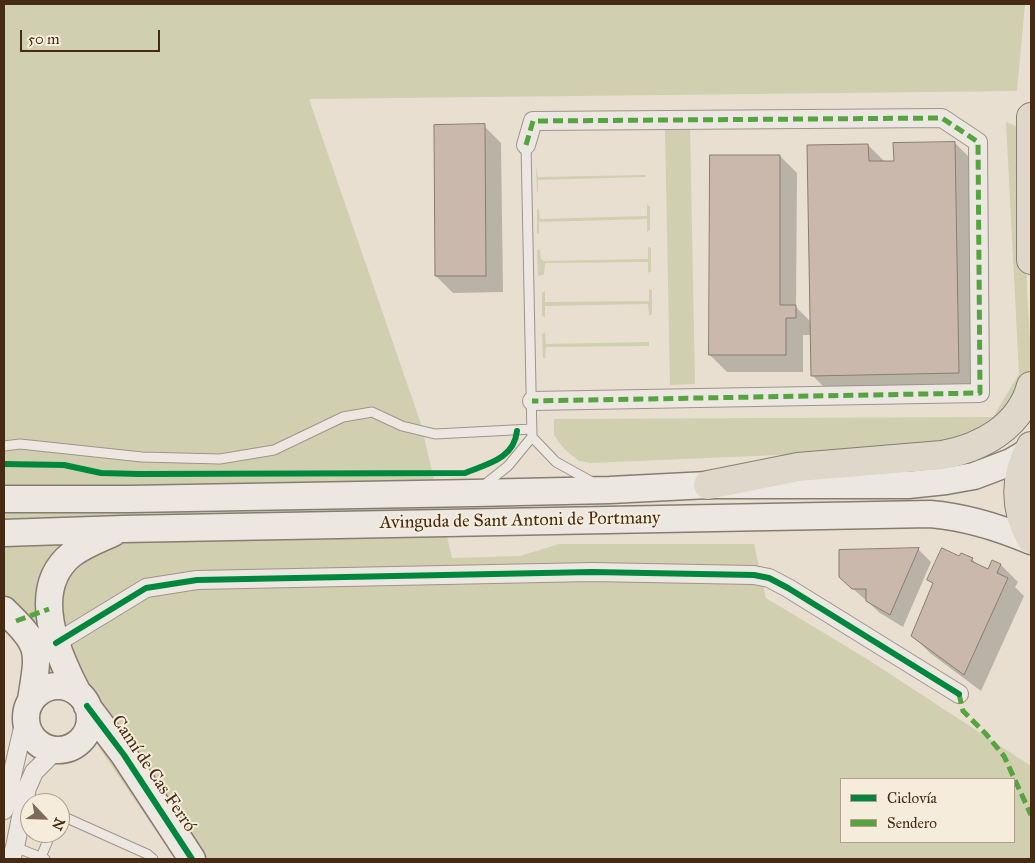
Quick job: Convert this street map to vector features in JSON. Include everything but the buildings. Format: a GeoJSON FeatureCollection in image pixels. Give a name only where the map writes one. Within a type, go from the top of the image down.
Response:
{"type":"FeatureCollection","features":[{"type":"Feature","properties":{"kind":"main road"},"geometry":{"type":"LineString","coordinates":[[1031,117],[1031,260]]}},
{"type":"Feature","properties":{"kind":"main road"},"geometry":{"type":"LineString","coordinates":[[708,485],[798,467],[942,455],[962,451],[982,443],[1003,430],[1019,412],[1031,386]]}},
{"type":"Feature","properties":{"kind":"main road"},"geometry":{"type":"LineString","coordinates":[[1030,449],[1019,478],[1018,491],[1021,518],[1031,540]]}},
{"type":"Feature","properties":{"kind":"main road","name":"Avinguda de Sant Antoni de Portmany"},"geometry":{"type":"LineString","coordinates":[[4,500],[474,493],[610,490],[708,485],[908,485],[974,476],[1011,462],[1030,449]]}},
{"type":"Feature","properties":{"kind":"main road","name":"Avinguda de Sant Antoni de Portmany"},"geometry":{"type":"LineString","coordinates":[[4,533],[123,528],[930,514],[954,517],[988,525],[1031,540]]}},
{"type":"Feature","properties":{"kind":"main road","name":"Camí de Cas Ferró"},"geometry":{"type":"LineString","coordinates":[[123,528],[98,539],[72,554],[55,575],[50,591],[51,627],[67,672],[83,699],[124,755],[192,859]]}},
{"type":"Feature","properties":{"kind":"main road"},"geometry":{"type":"LineString","coordinates":[[4,610],[28,634],[37,651],[28,708],[26,726],[30,735],[37,743],[46,748],[66,747],[87,732],[90,723],[90,715],[83,699],[70,688],[53,686],[44,689],[28,708]]}},
{"type":"Feature","properties":{"kind":"main road","name":"Camí de Cas Ferró"},"geometry":{"type":"LineString","coordinates":[[66,747],[89,744],[124,755]]}},
{"type":"Feature","properties":{"kind":"street"},"geometry":{"type":"LineString","coordinates":[[526,145],[533,121],[942,118],[978,142],[980,392],[532,401]]}},
{"type":"Feature","properties":{"kind":"street"},"geometry":{"type":"LineString","coordinates":[[56,643],[146,588],[197,580],[592,572],[754,575],[769,578],[788,588],[959,694]]}},
{"type":"Feature","properties":{"kind":"street"},"geometry":{"type":"LineString","coordinates":[[4,810],[9,763],[28,708]]}},
{"type":"Feature","properties":{"kind":"street"},"geometry":{"type":"LineString","coordinates":[[13,853],[27,788],[34,772],[66,747]]}},
{"type":"Feature","properties":{"kind":"lane"},"geometry":{"type":"LineString","coordinates":[[474,493],[508,466],[532,433],[526,145]]}},
{"type":"Feature","properties":{"kind":"lane"},"geometry":{"type":"LineString","coordinates":[[4,446],[20,444],[142,457],[220,459],[274,450],[343,417],[372,412],[402,426],[435,434],[532,433]]}},
{"type":"Feature","properties":{"kind":"lane"},"geometry":{"type":"LineString","coordinates":[[532,433],[556,462],[579,476],[610,490]]}},
{"type":"Feature","properties":{"kind":"lane"},"geometry":{"type":"LineString","coordinates":[[70,819],[147,854],[153,859]]}},
{"type":"Feature","properties":{"kind":"lane"},"geometry":{"type":"LineString","coordinates":[[13,853],[43,858],[48,843]]}},
{"type":"Feature","properties":{"kind":"green space"},"geometry":{"type":"Polygon","coordinates":[[[4,4],[1025,4],[1017,91],[309,99],[421,424],[452,558],[520,556],[559,544],[754,544],[766,598],[867,659],[1031,766],[1031,859],[175,859],[58,687],[4,626],[4,4]]]}},
{"type":"Feature","properties":{"kind":"green space"},"geometry":{"type":"Polygon","coordinates":[[[1006,122],[1023,129],[1027,289],[1031,360],[1027,383],[979,438],[850,452],[591,463],[579,461],[564,449],[554,435],[554,419],[993,417],[1019,374],[1006,122]]]}},
{"type":"Feature","properties":{"kind":"green space"},"geometry":{"type":"Polygon","coordinates":[[[690,128],[695,384],[670,385],[665,129],[690,128]]]}},
{"type":"Feature","properties":{"kind":"green space"},"geometry":{"type":"Polygon","coordinates":[[[536,165],[538,177],[646,175],[646,177],[538,180],[538,193],[536,165]]]}},
{"type":"Feature","properties":{"kind":"green space"},"geometry":{"type":"Polygon","coordinates":[[[647,204],[650,207],[650,230],[647,232],[647,219],[539,222],[539,234],[537,233],[537,210],[539,208],[540,219],[647,216],[647,204]]]}},
{"type":"Feature","properties":{"kind":"green space"},"geometry":{"type":"Polygon","coordinates":[[[648,247],[651,248],[651,271],[648,273],[648,262],[545,263],[544,275],[538,276],[537,250],[540,250],[541,259],[544,261],[648,259],[648,247]]]}},
{"type":"Feature","properties":{"kind":"green space"},"geometry":{"type":"Polygon","coordinates":[[[649,289],[652,290],[652,314],[649,316],[648,304],[545,306],[545,317],[542,316],[542,293],[545,291],[545,302],[649,301],[649,289]]]}},
{"type":"Feature","properties":{"kind":"green space"},"geometry":{"type":"Polygon","coordinates":[[[545,332],[546,344],[649,342],[649,346],[546,347],[545,359],[543,358],[542,334],[545,332]]]}},
{"type":"Feature","properties":{"kind":"marked path"},"geometry":{"type":"LineString","coordinates":[[526,145],[533,121],[942,118],[978,142],[980,393],[532,401]]}},
{"type":"Feature","properties":{"kind":"marked path"},"geometry":{"type":"LineString","coordinates":[[16,621],[49,609]]}},
{"type":"Feature","properties":{"kind":"marked path"},"geometry":{"type":"LineString","coordinates":[[959,694],[963,711],[986,734],[1004,756],[1014,778]]}},
{"type":"Feature","properties":{"kind":"marked path"},"geometry":{"type":"LineString","coordinates":[[1015,780],[1031,815]]}},
{"type":"Feature","properties":{"kind":"cycle path"},"geometry":{"type":"LineString","coordinates":[[4,464],[64,465],[101,473],[139,474],[465,473],[490,463],[505,454],[511,448],[517,431]]}},
{"type":"Feature","properties":{"kind":"cycle path"},"geometry":{"type":"LineString","coordinates":[[56,643],[146,588],[197,580],[592,572],[754,575],[769,578],[788,588],[959,694]]}},
{"type":"Feature","properties":{"kind":"cycle path"},"geometry":{"type":"LineString","coordinates":[[87,706],[124,755],[192,859]]}}]}
